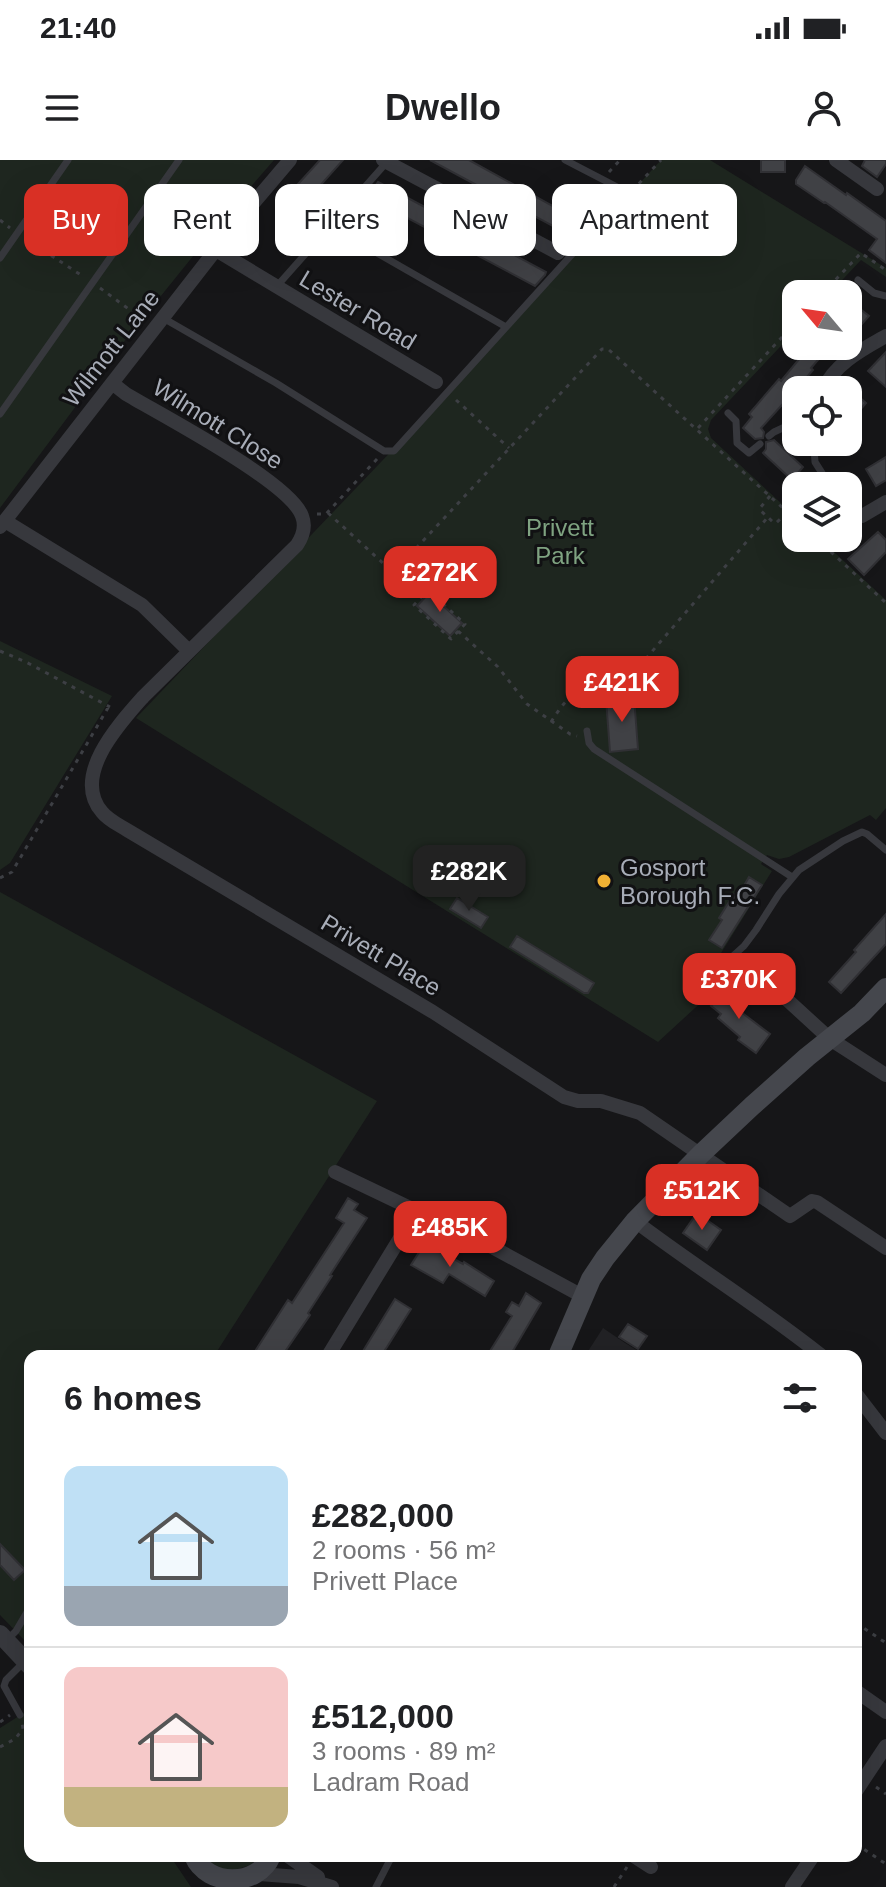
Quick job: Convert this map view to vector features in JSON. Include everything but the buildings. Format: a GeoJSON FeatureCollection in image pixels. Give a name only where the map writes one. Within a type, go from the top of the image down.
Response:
{"type":"FeatureCollection","features":[{"type":"Feature","properties":{"kind":"main road"},"geometry":{"type":"LineString","coordinates":[[561,1350],[591,1279],[635,1221],[701,1154],[796,1066],[862,1013],[886,988]]}},
{"type":"Feature","properties":{"kind":"main road"},"geometry":{"type":"LineString","coordinates":[[200,1868],[219,1882],[233,1884],[252,1880],[269,1862]]}},
{"type":"Feature","properties":{"kind":"street","name":"Wilmott Lane"},"geometry":{"type":"LineString","coordinates":[[259,198],[290,160]]}},
{"type":"Feature","properties":{"kind":"street"},"geometry":{"type":"LineString","coordinates":[[836,160],[877,189]]}},
{"type":"Feature","properties":{"kind":"street"},"geometry":{"type":"LineString","coordinates":[[385,161],[552,251]]}},
{"type":"Feature","properties":{"kind":"street","name":"Wilmott Lane"},"geometry":{"type":"LineString","coordinates":[[2,524],[211,256]]}},
{"type":"Feature","properties":{"kind":"street","name":"Lester Road"},"geometry":{"type":"LineString","coordinates":[[226,256],[442,387]]}},
{"type":"Feature","properties":{"kind":"street"},"geometry":{"type":"LineString","coordinates":[[832,376],[851,357],[886,336]]}},
{"type":"Feature","properties":{"kind":"street","name":"Wilmott Close"},"geometry":{"type":"LineString","coordinates":[[112,383],[267,479],[301,512]]}},
{"type":"Feature","properties":{"kind":"street"},"geometry":{"type":"LineString","coordinates":[[862,516],[886,502]]}},
{"type":"Feature","properties":{"kind":"street"},"geometry":{"type":"LineString","coordinates":[[128,714],[297,545],[304,529],[301,512]]}},
{"type":"Feature","properties":{"kind":"street"},"geometry":{"type":"LineString","coordinates":[[2,524],[134,599],[189,651]]}},
{"type":"Feature","properties":{"kind":"street","name":"Privett Place"},"geometry":{"type":"LineString","coordinates":[[128,714],[105,748],[91,778],[92,792],[101,812],[113,822],[433,1012],[564,1097],[578,1101],[601,1101],[635,1111],[701,1154]]}},
{"type":"Feature","properties":{"kind":"street"},"geometry":{"type":"LineString","coordinates":[[742,956],[830,1039],[886,1075]]}},
{"type":"Feature","properties":{"kind":"street"},"geometry":{"type":"LineString","coordinates":[[701,1154],[790,1216],[812,1201],[817,1202],[886,1248]]}},
{"type":"Feature","properties":{"kind":"street"},"geometry":{"type":"LineString","coordinates":[[335,1172],[494,1248],[584,1297]]}},
{"type":"Feature","properties":{"kind":"street"},"geometry":{"type":"LineString","coordinates":[[332,1350],[416,1212]]}},
{"type":"Feature","properties":{"kind":"street"},"geometry":{"type":"LineString","coordinates":[[635,1221],[784,1325],[815,1350]]}},
{"type":"Feature","properties":{"kind":"street"},"geometry":{"type":"LineString","coordinates":[[862,1402],[886,1433]]}},
{"type":"Feature","properties":{"kind":"street"},"geometry":{"type":"LineString","coordinates":[[3,1637],[24,1660]]}},
{"type":"Feature","properties":{"kind":"street"},"geometry":{"type":"LineString","coordinates":[[862,1695],[886,1712]]}},
{"type":"Feature","properties":{"kind":"street"},"geometry":{"type":"LineString","coordinates":[[862,1782],[886,1746]]}},
{"type":"Feature","properties":{"kind":"street"},"geometry":{"type":"LineString","coordinates":[[297,1862],[332,1887]]}},
{"type":"Feature","properties":{"kind":"street"},"geometry":{"type":"LineString","coordinates":[[792,1887],[809,1862]]}},
{"type":"Feature","properties":{"kind":"street"},"geometry":{"type":"LineString","coordinates":[[252,1880],[299,1877],[332,1887]]}},
{"type":"Feature","properties":{"kind":"lane"},"geometry":{"type":"LineString","coordinates":[[0,258],[68,160]]}},
{"type":"Feature","properties":{"kind":"lane"},"geometry":{"type":"LineString","coordinates":[[0,414],[179,160]]}},
{"type":"Feature","properties":{"kind":"lane"},"geometry":{"type":"LineString","coordinates":[[565,160],[611,184]]}},
{"type":"Feature","properties":{"kind":"lane"},"geometry":{"type":"LineString","coordinates":[[366,184],[385,161]]}},
{"type":"Feature","properties":{"kind":"lane"},"geometry":{"type":"LineString","coordinates":[[276,286],[303,256]]}},
{"type":"Feature","properties":{"kind":"lane"},"geometry":{"type":"LineString","coordinates":[[382,256],[506,327]]}},
{"type":"Feature","properties":{"kind":"lane"},"geometry":{"type":"LineString","coordinates":[[159,323],[276,383],[384,451],[394,451],[442,387],[506,327],[562,256]]}},
{"type":"Feature","properties":{"kind":"lane"},"geometry":{"type":"LineString","coordinates":[[862,283],[874,293],[886,296]]}},
{"type":"Feature","properties":{"kind":"lane"},"geometry":{"type":"LineString","coordinates":[[728,413],[736,421],[737,443],[749,453],[760,444]]}},
{"type":"Feature","properties":{"kind":"lane"},"geometry":{"type":"LineString","coordinates":[[769,436],[782,430]]}},
{"type":"Feature","properties":{"kind":"lane"},"geometry":{"type":"LineString","coordinates":[[588,735],[594,749],[792,877]]}},
{"type":"Feature","properties":{"kind":"lane"},"geometry":{"type":"LineString","coordinates":[[715,972],[742,956],[792,877],[803,867],[858,833],[867,834],[886,850]]}},
{"type":"Feature","properties":{"kind":"lane"},"geometry":{"type":"LineString","coordinates":[[3,1637],[16,1631],[24,1617]]}},
{"type":"Feature","properties":{"kind":"lane"},"geometry":{"type":"LineString","coordinates":[[20,1715],[2,1683],[24,1667]]}},
{"type":"Feature","properties":{"kind":"lane"},"geometry":{"type":"LineString","coordinates":[[376,1887],[389,1862]]}},
{"type":"Feature","properties":{"kind":"path"},"geometry":{"type":"LineString","coordinates":[[601,179],[620,160]]}},
{"type":"Feature","properties":{"kind":"path"},"geometry":{"type":"LineString","coordinates":[[638,184],[661,160]]}},
{"type":"Feature","properties":{"kind":"path"},"geometry":{"type":"LineString","coordinates":[[0,220],[159,323]]}},
{"type":"Feature","properties":{"kind":"path"},"geometry":{"type":"LineString","coordinates":[[835,280],[861,253],[886,270]]}},
{"type":"Feature","properties":{"kind":"path"},"geometry":{"type":"LineString","coordinates":[[697,429],[782,337]]}},
{"type":"Feature","properties":{"kind":"path"},"geometry":{"type":"LineString","coordinates":[[421,597],[403,577],[402,568],[406,559],[602,349],[608,349],[782,507]]}},
{"type":"Feature","properties":{"kind":"path"},"geometry":{"type":"LineString","coordinates":[[442,387],[509,448]]}},
{"type":"Feature","properties":{"kind":"path"},"geometry":{"type":"LineString","coordinates":[[301,512],[328,513],[384,451]]}},
{"type":"Feature","properties":{"kind":"path"},"geometry":{"type":"LineString","coordinates":[[770,496],[760,510],[776,523],[782,518]]}},
{"type":"Feature","properties":{"kind":"path"},"geometry":{"type":"LineString","coordinates":[[328,513],[396,575],[403,577]]}},
{"type":"Feature","properties":{"kind":"path"},"geometry":{"type":"LineString","coordinates":[[551,722],[571,697],[586,691],[618,687],[630,677],[768,517]]}},
{"type":"Feature","properties":{"kind":"path"},"geometry":{"type":"LineString","coordinates":[[831,552],[886,603]]}},
{"type":"Feature","properties":{"kind":"path"},"geometry":{"type":"LineString","coordinates":[[428,590],[465,624],[451,639],[414,605],[421,597],[428,590]]}},
{"type":"Feature","properties":{"kind":"path"},"geometry":{"type":"LineString","coordinates":[[458,631],[498,667],[527,704],[570,734],[588,735]]}},
{"type":"Feature","properties":{"kind":"path"},"geometry":{"type":"LineString","coordinates":[[0,651],[128,714]]}},
{"type":"Feature","properties":{"kind":"path"},"geometry":{"type":"LineString","coordinates":[[0,878],[12,872],[109,706]]}},
{"type":"Feature","properties":{"kind":"path"},"geometry":{"type":"LineString","coordinates":[[862,1627],[886,1643]]}},
{"type":"Feature","properties":{"kind":"path"},"geometry":{"type":"LineString","coordinates":[[0,1747],[15,1739],[23,1729],[20,1715]]}},
{"type":"Feature","properties":{"kind":"path"},"geometry":{"type":"LineString","coordinates":[[862,1848],[886,1864]]}},
{"type":"Feature","properties":{"kind":"path"},"geometry":{"type":"LineString","coordinates":[[614,1887],[638,1862]]}},
{"type":"Feature","properties":{"kind":"shaded area"},"geometry":{"type":"Polygon","coordinates":[[[603,1328],[636,1350],[589,1350],[603,1328]]]}},
{"type":"Feature","properties":{"kind":"green space"},"geometry":{"type":"Polygon","coordinates":[[[0,160],[274,160],[253,184],[144,184],[144,256],[193,256],[123,343],[0,508],[0,160]]]}},
{"type":"Feature","properties":{"kind":"green space","name":"Privett Park"},"geometry":{"type":"Polygon","coordinates":[[[661,160],[710,160],[886,268],[886,277],[861,260],[842,280],[782,280],[782,345],[711,420],[708,429],[711,438],[782,504],[782,552],[834,552],[886,600],[886,808],[876,820],[870,815],[789,857],[779,859],[767,855],[761,864],[772,871],[718,958],[732,974],[658,1042],[136,718],[470,369],[573,256],[737,256],[737,184],[639,184],[661,160]]]}},
{"type":"Feature","properties":{"kind":"green space"},"geometry":{"type":"Polygon","coordinates":[[[0,641],[112,696],[10,863],[0,870],[0,641]]]}},
{"type":"Feature","properties":{"kind":"green space"},"geometry":{"type":"Polygon","coordinates":[[[0,892],[377,1101],[218,1350],[24,1350],[24,1640],[0,1615],[0,892]]]}},
{"type":"Feature","properties":{"kind":"green space"},"geometry":{"type":"Polygon","coordinates":[[[24,1713],[24,1862],[174,1862],[191,1887],[0,1887],[0,1728],[24,1713]]]}},
{"type":"Feature","properties":{"kind":"green space"},"geometry":{"type":"Polygon","coordinates":[[[210,1862],[253,1862],[251,1865],[224,1873],[210,1862]]]}},
{"type":"Feature","properties":{"kind":"place","name":"Gosport Borough F.C."},"geometry":{"type":"Point","coordinates":[604,881]}}]}
